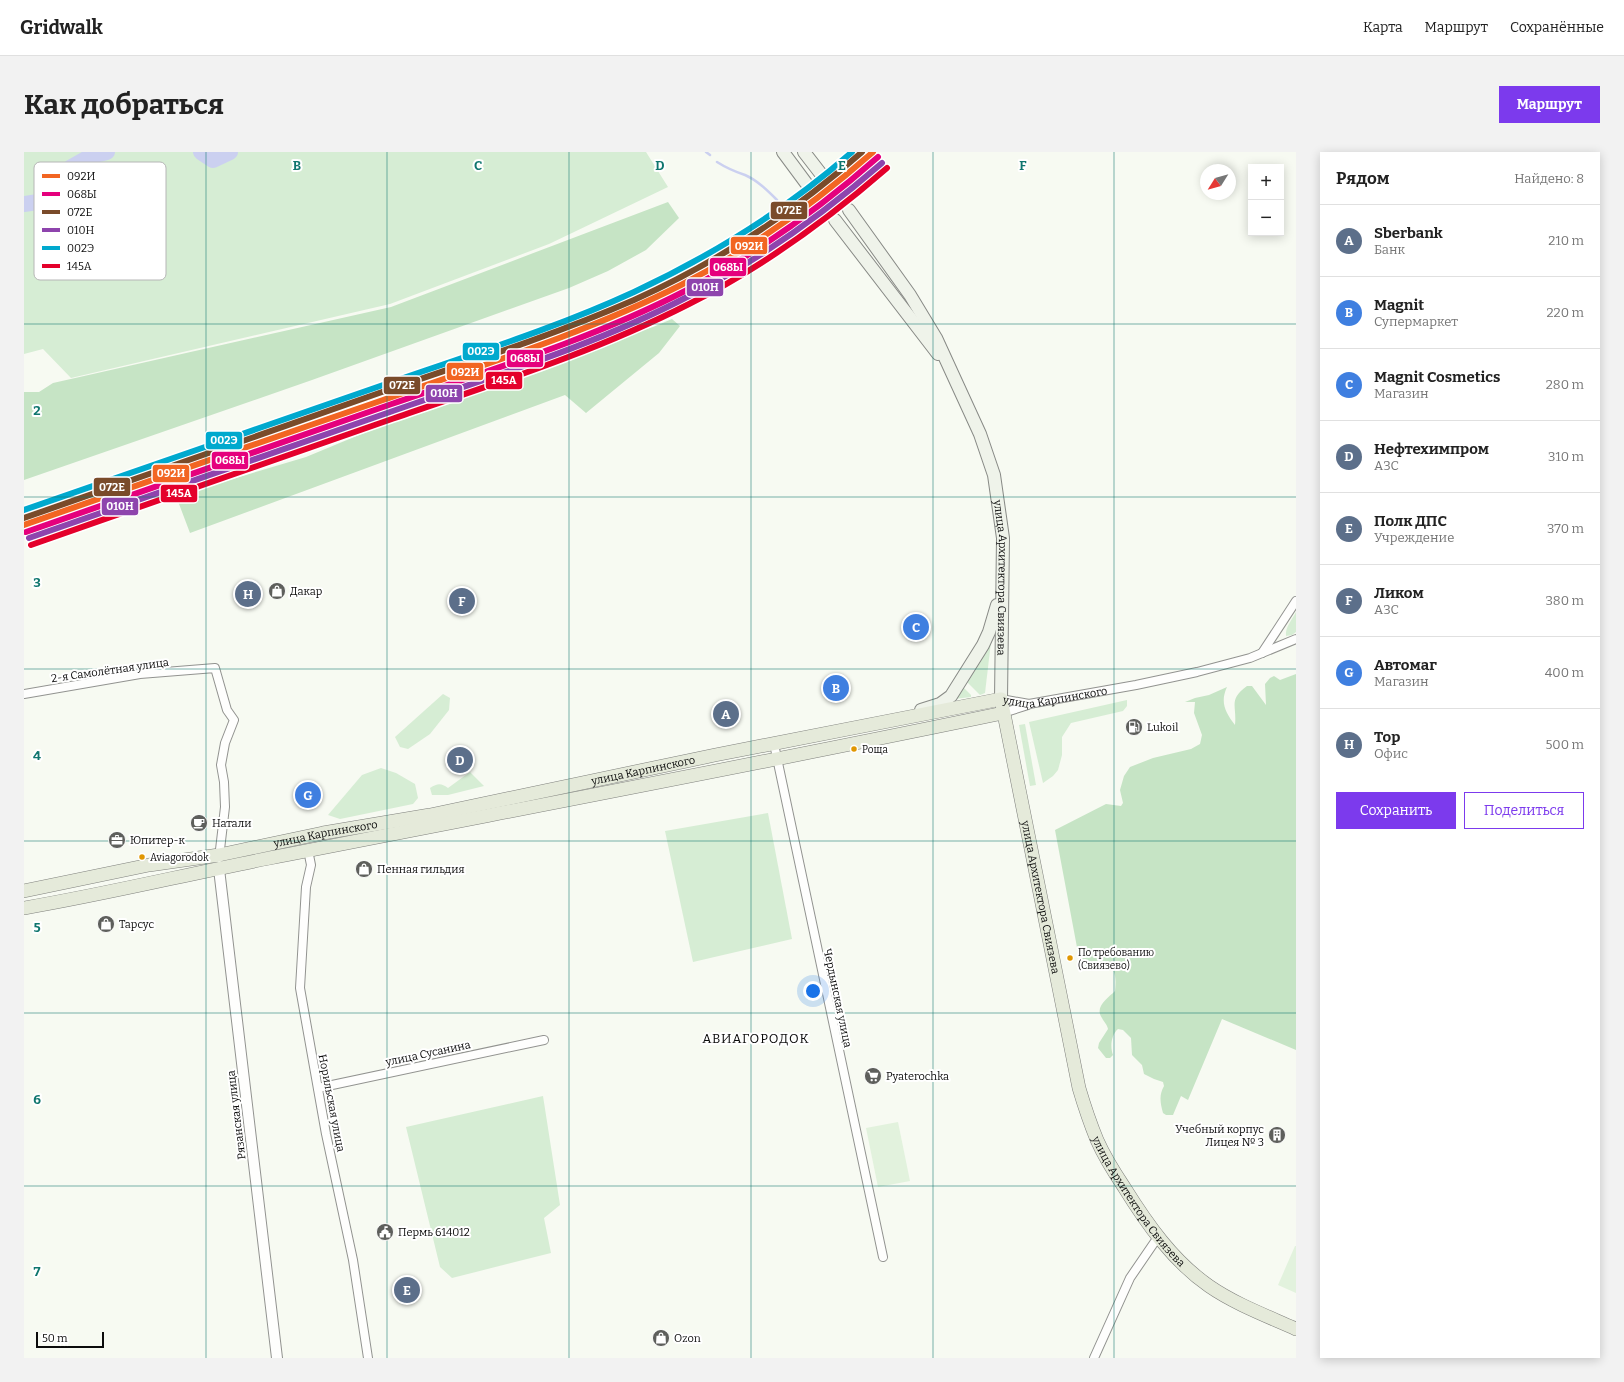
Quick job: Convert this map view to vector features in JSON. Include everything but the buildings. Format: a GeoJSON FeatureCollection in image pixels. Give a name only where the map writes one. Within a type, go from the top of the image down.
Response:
{"type":"FeatureCollection","features":[{"type":"Feature","properties":{"kind":"main road"},"geometry":{"type":"LineString","coordinates":[[783,152],[806,183]]}},
{"type":"Feature","properties":{"kind":"main road"},"geometry":{"type":"LineString","coordinates":[[804,152],[821,174]]}},
{"type":"Feature","properties":{"kind":"main road","name":"улица Архитектора Свиязева"},"geometry":{"type":"LineString","coordinates":[[849,210],[914,300],[936,338],[980,434],[994,475],[1002,526],[1001,699],[1079,1088],[1097,1141],[1134,1205],[1158,1237],[1185,1266],[1209,1286],[1232,1300],[1296,1329]]}},
{"type":"Feature","properties":{"kind":"main road","name":"улица Архитектора Свиязева"},"geometry":{"type":"LineString","coordinates":[[835,220],[954,378]]}},
{"type":"Feature","properties":{"kind":"main road"},"geometry":{"type":"LineString","coordinates":[[901,719],[911,712],[940,704],[951,696],[983,645],[994,615],[1002,583]]}},
{"type":"Feature","properties":{"kind":"main road","name":"улица Карпинского"},"geometry":{"type":"LineString","coordinates":[[546,797],[774,744],[1001,699]]}},
{"type":"Feature","properties":{"kind":"main road","name":"улица Карпинского"},"geometry":{"type":"LineString","coordinates":[[24,908],[308,850],[510,804],[776,758],[1004,713]]}},
{"type":"Feature","properties":{"kind":"main road","name":"улица Карпинского"},"geometry":{"type":"LineString","coordinates":[[24,891],[149,865],[219,855],[323,833],[430,815],[510,804]]}},
{"type":"Feature","properties":{"kind":"main road"},"geometry":{"type":"LineString","coordinates":[[62,883],[72,886],[74,890],[73,896],[67,900]]}},
{"type":"Feature","properties":{"kind":"street"},"geometry":{"type":"LineString","coordinates":[[1261,654],[1296,601]]}},
{"type":"Feature","properties":{"kind":"street","name":"улица Карпинского"},"geometry":{"type":"LineString","coordinates":[[1001,699],[1029,704],[1197,672],[1261,654],[1296,639]]}},
{"type":"Feature","properties":{"kind":"street","name":"2-я Самолётная улица"},"geometry":{"type":"LineString","coordinates":[[24,694],[140,674],[215,668],[227,710],[234,720],[225,743],[221,765],[224,782],[225,807],[224,830],[219,855]]}},
{"type":"Feature","properties":{"kind":"street"},"geometry":{"type":"LineString","coordinates":[[1004,713],[1029,704]]}},
{"type":"Feature","properties":{"kind":"street","name":"Чердынская улица"},"geometry":{"type":"LineString","coordinates":[[774,744],[883,1257]]}},
{"type":"Feature","properties":{"kind":"street","name":"Норильская улица"},"geometry":{"type":"LineString","coordinates":[[308,850],[311,865],[306,887],[300,988],[318,1088],[353,1260],[368,1358]]}},
{"type":"Feature","properties":{"kind":"street"},"geometry":{"type":"LineString","coordinates":[[219,855],[219,869]]}},
{"type":"Feature","properties":{"kind":"street","name":"Рязанская улица"},"geometry":{"type":"LineString","coordinates":[[219,869],[277,1358]]}},
{"type":"Feature","properties":{"kind":"street","name":"улица Сусанина"},"geometry":{"type":"LineString","coordinates":[[318,1088],[544,1040]]}},
{"type":"Feature","properties":{"kind":"street"},"geometry":{"type":"LineString","coordinates":[[1094,1358],[1130,1278],[1158,1237]]}},
{"type":"Feature","properties":{"kind":"green space"},"geometry":{"type":"Polygon","coordinates":[[[24,152],[646,152],[668,187],[549,244],[390,304],[71,378],[43,349],[24,354],[24,152]]]}},
{"type":"Feature","properties":{"kind":"green space"},"geometry":{"type":"Polygon","coordinates":[[[668,202],[679,218],[646,250],[608,271],[569,288],[312,380],[24,480],[24,392],[39,392],[53,383],[391,307],[668,202]]]}},
{"type":"Feature","properties":{"kind":"green space"},"geometry":{"type":"Polygon","coordinates":[[[672,319],[680,326],[659,353],[586,413],[565,395],[190,533],[176,496],[306,457],[412,413],[672,319]]]}},
{"type":"Feature","properties":{"kind":"green space"},"geometry":{"type":"Polygon","coordinates":[[[1296,612],[1296,632],[1292,635],[1286,636],[1288,627],[1296,612]]]}},
{"type":"Feature","properties":{"kind":"green space"},"geometry":{"type":"Polygon","coordinates":[[[991,642],[985,693],[980,695],[965,680],[991,642]]]}},
{"type":"Feature","properties":{"kind":"green space"},"geometry":{"type":"Polygon","coordinates":[[[1296,674],[1296,1050],[1222,1019],[1188,1100],[1181,1096],[1173,1115],[1166,1115],[1163,1113],[1161,1102],[1161,1092],[1164,1086],[1163,1082],[1144,1074],[1142,1065],[1132,1055],[1131,1038],[1123,1030],[1118,1029],[1114,1034],[1111,1045],[1113,1055],[1110,1058],[1106,1058],[1098,1048],[1099,1043],[1108,1029],[1100,1014],[1100,1010],[1103,1003],[1115,991],[1115,974],[1111,968],[1104,964],[1094,970],[1089,970],[1079,958],[1055,830],[1106,804],[1121,806],[1123,803],[1120,790],[1124,776],[1130,767],[1153,758],[1191,749],[1200,744],[1202,735],[1194,713],[1195,702],[1185,702],[1209,695],[1227,687],[1224,697],[1225,707],[1235,725],[1235,699],[1241,691],[1247,686],[1252,686],[1266,705],[1265,684],[1270,678],[1274,676],[1280,680],[1296,674]]]}},
{"type":"Feature","properties":{"kind":"green space"},"geometry":{"type":"Polygon","coordinates":[[[961,685],[971,695],[971,697],[954,699],[961,685]]]}},
{"type":"Feature","properties":{"kind":"green space"},"geometry":{"type":"Polygon","coordinates":[[[443,694],[450,698],[449,710],[430,734],[408,749],[400,747],[395,737],[443,694]]]}},
{"type":"Feature","properties":{"kind":"green space"},"geometry":{"type":"Polygon","coordinates":[[[1127,700],[1127,706],[1123,711],[1071,723],[1062,737],[1062,755],[1058,770],[1053,776],[1043,783],[1029,722],[1127,700]]]}},
{"type":"Feature","properties":{"kind":"green space"},"geometry":{"type":"Polygon","coordinates":[[[1025,724],[1036,785],[1030,786],[1019,725],[1025,724]]]}},
{"type":"Feature","properties":{"kind":"green space"},"geometry":{"type":"Polygon","coordinates":[[[381,768],[396,773],[415,784],[418,798],[413,804],[340,819],[328,815],[362,775],[381,768]]]}},
{"type":"Feature","properties":{"kind":"green space"},"geometry":{"type":"Polygon","coordinates":[[[470,772],[484,786],[448,795],[432,795],[430,788],[439,784],[448,788],[470,772]]]}},
{"type":"Feature","properties":{"kind":"green space"},"geometry":{"type":"Polygon","coordinates":[[[768,813],[792,939],[693,962],[665,831],[768,813]]]}},
{"type":"Feature","properties":{"kind":"green space"},"geometry":{"type":"Polygon","coordinates":[[[543,1096],[560,1205],[544,1218],[551,1253],[452,1278],[440,1267],[406,1127],[543,1096]]]}},
{"type":"Feature","properties":{"kind":"green space"},"geometry":{"type":"Polygon","coordinates":[[[898,1122],[910,1181],[878,1187],[866,1128],[898,1122]]]}},
{"type":"Feature","properties":{"kind":"green space"},"geometry":{"type":"Polygon","coordinates":[[[1296,1246],[1296,1293],[1278,1285],[1296,1246]]]}},
{"type":"Feature","properties":{"kind":"waterway"},"geometry":{"type":"LineString","coordinates":[[80,162],[91,156],[107,152]]}},
{"type":"Feature","properties":{"kind":"waterway"},"geometry":{"type":"LineString","coordinates":[[201,152],[213,160],[230,152]]}},
{"type":"Feature","properties":{"kind":"waterway"},"geometry":{"type":"LineString","coordinates":[[706,152],[710,155]]}},
{"type":"Feature","properties":{"kind":"waterway"},"geometry":{"type":"LineString","coordinates":[[717,162],[754,180],[777,200]]}},
{"type":"Feature","properties":{"kind":"waterway"},"geometry":{"type":"LineString","coordinates":[[24,204],[34,202]]}},
{"type":"Feature","properties":{"kind":"tunnel"},"geometry":{"type":"LineString","coordinates":[[821,174],[849,210]]}},
{"type":"Feature","properties":{"kind":"tunnel"},"geometry":{"type":"LineString","coordinates":[[806,183],[835,220]]}},
{"type":"Feature","properties":{"kind":"transit line","name":"002Э"},"geometry":{"type":"LineString","coordinates":[[24,510],[511,341],[604,305],[692,263],[748,230],[801,193],[852,152]]}},
{"type":"Feature","properties":{"kind":"transit line","name":"072Е"},"geometry":{"type":"LineString","coordinates":[[24,518],[509,349],[634,300],[696,269],[754,234],[810,195],[862,152]]}},
{"type":"Feature","properties":{"kind":"transit line","name":"092И"},"geometry":{"type":"LineString","coordinates":[[24,525],[496,361],[571,333],[645,302],[707,271],[757,241],[828,190],[873,152]]}},
{"type":"Feature","properties":{"kind":"transit line","name":"068Ы"},"geometry":{"type":"LineString","coordinates":[[26,532],[538,354],[649,309],[711,277],[786,230],[833,195],[878,157]]}},
{"type":"Feature","properties":{"kind":"transit line","name":"010Н"},"geometry":{"type":"LineString","coordinates":[[29,538],[541,360],[653,314],[715,282],[766,252],[813,219],[882,163]]}},
{"type":"Feature","properties":{"kind":"transit line","name":"145А"},"geometry":{"type":"LineString","coordinates":[[31,545],[503,381],[579,353],[653,322],[716,290],[767,259],[817,225],[887,168]]}},
{"type":"Feature","properties":{"kind":"place","name":"Дакар"},"geometry":{"type":"Point","coordinates":[277,591]}},
{"type":"Feature","properties":{"kind":"place","name":"Тор"},"geometry":{"type":"Point","coordinates":[248,594]}},
{"type":"Feature","properties":{"kind":"place","name":"Ликом"},"geometry":{"type":"Point","coordinates":[462,601]}},
{"type":"Feature","properties":{"kind":"place","name":"Magnit Cosmetics"},"geometry":{"type":"Point","coordinates":[916,627]}},
{"type":"Feature","properties":{"kind":"place","name":"Magnit"},"geometry":{"type":"Point","coordinates":[836,688]}},
{"type":"Feature","properties":{"kind":"place","name":"Sberbank"},"geometry":{"type":"Point","coordinates":[726,714]}},
{"type":"Feature","properties":{"kind":"place","name":"Lukoil"},"geometry":{"type":"Point","coordinates":[1134,727]}},
{"type":"Feature","properties":{"kind":"place","name":"Роща"},"geometry":{"type":"Point","coordinates":[854,749]}},
{"type":"Feature","properties":{"kind":"place","name":"Нефтехимпром"},"geometry":{"type":"Point","coordinates":[460,760]}},
{"type":"Feature","properties":{"kind":"place","name":"Автомаг"},"geometry":{"type":"Point","coordinates":[308,795]}},
{"type":"Feature","properties":{"kind":"place","name":"Натали"},"geometry":{"type":"Point","coordinates":[199,823]}},
{"type":"Feature","properties":{"kind":"place","name":"Юпитер-к"},"geometry":{"type":"Point","coordinates":[117,840]}},
{"type":"Feature","properties":{"kind":"place","name":"Aviagorodok"},"geometry":{"type":"Point","coordinates":[142,857]}},
{"type":"Feature","properties":{"kind":"place","name":"Пенная гильдия"},"geometry":{"type":"Point","coordinates":[364,869]}},
{"type":"Feature","properties":{"kind":"place","name":"Тарсус"},"geometry":{"type":"Point","coordinates":[106,924]}},
{"type":"Feature","properties":{"kind":"place","name":"По требованию (Свиязево)"},"geometry":{"type":"Point","coordinates":[1070,958]}},
{"type":"Feature","properties":{"kind":"place","name":"Pyaterochka"},"geometry":{"type":"Point","coordinates":[873,1076]}},
{"type":"Feature","properties":{"kind":"place","name":"Учебный корпус Лицея № 3"},"geometry":{"type":"Point","coordinates":[1277,1135]}},
{"type":"Feature","properties":{"kind":"place","name":"Пермь 614012"},"geometry":{"type":"Point","coordinates":[385,1232]}},
{"type":"Feature","properties":{"kind":"place","name":"Полк ДПС"},"geometry":{"type":"Point","coordinates":[407,1290]}},
{"type":"Feature","properties":{"kind":"place","name":"Ozon"},"geometry":{"type":"Point","coordinates":[661,1338]}},
{"type":"Feature","properties":{"kind":"district","name":"АВИАГОРОДОК"},"geometry":{"type":"Point","coordinates":[756,1038]}}]}
